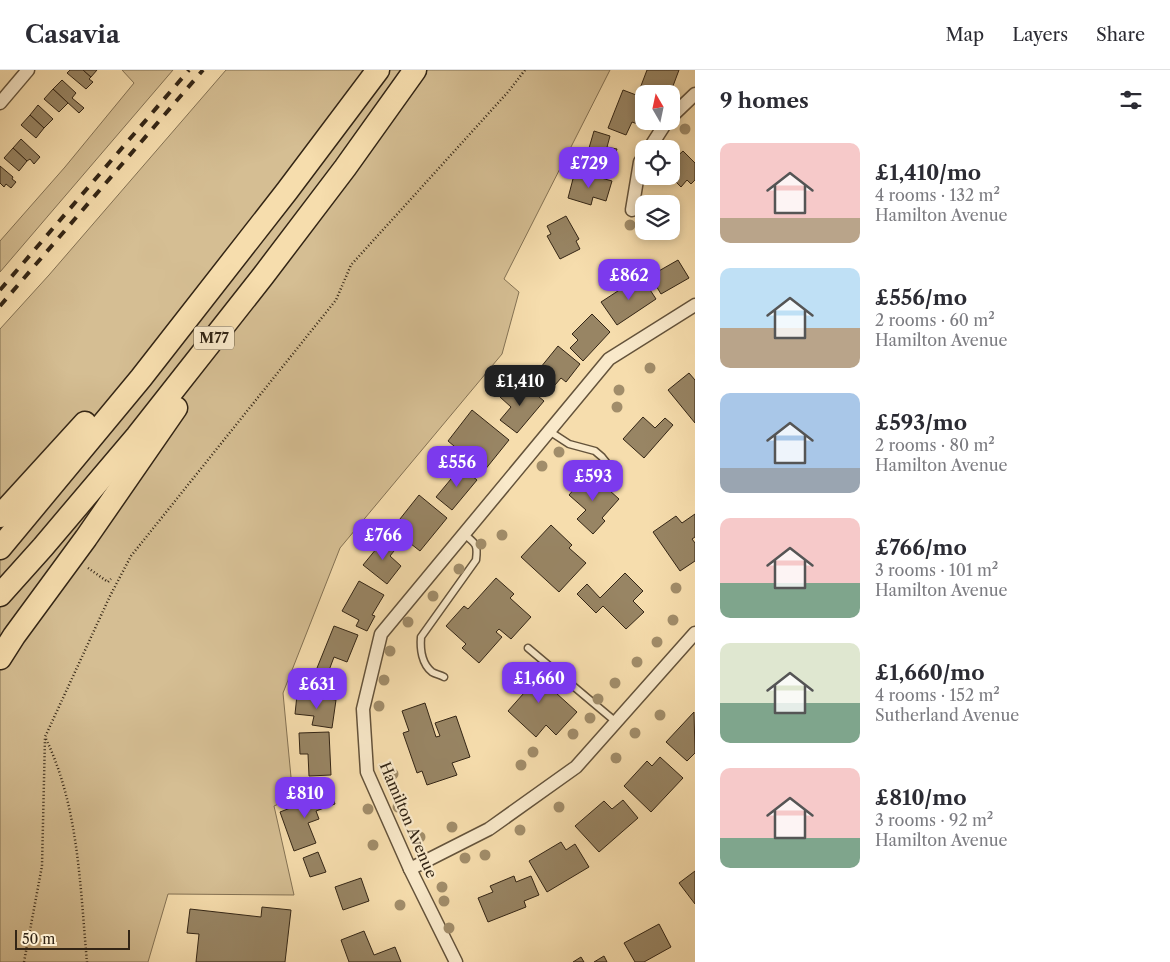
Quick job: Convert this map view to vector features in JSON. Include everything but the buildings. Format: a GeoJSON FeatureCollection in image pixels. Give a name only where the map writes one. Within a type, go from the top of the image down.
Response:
{"type":"FeatureCollection","features":[{"type":"Feature","properties":{"kind":"highway","name":"M77"},"geometry":{"type":"LineString","coordinates":[[0,516],[124,377],[368,70]]}},
{"type":"Feature","properties":{"kind":"highway","name":"M77"},"geometry":{"type":"LineString","coordinates":[[0,548],[141,378],[287,192],[378,70]]}},
{"type":"Feature","properties":{"kind":"highway","name":"M77"},"geometry":{"type":"LineString","coordinates":[[0,595],[137,436],[264,276],[415,70]]}},
{"type":"Feature","properties":{"kind":"highway","name":"M77"},"geometry":{"type":"LineString","coordinates":[[0,658],[151,444],[264,276]]}},
{"type":"Feature","properties":{"kind":"street"},"geometry":{"type":"LineString","coordinates":[[0,103],[28,70]]}},
{"type":"Feature","properties":{"kind":"street"},"geometry":{"type":"LineString","coordinates":[[680,108],[695,94]]}},
{"type":"Feature","properties":{"kind":"street"},"geometry":{"type":"LineString","coordinates":[[632,210],[636,185]]}},
{"type":"Feature","properties":{"kind":"street","name":"Hamilton Avenue"},"geometry":{"type":"LineString","coordinates":[[456,962],[366,772],[363,709],[381,634],[609,359],[695,305]]}},
{"type":"Feature","properties":{"kind":"street"},"geometry":{"type":"LineString","coordinates":[[410,868],[489,829],[576,767],[695,633]]}},
{"type":"Feature","properties":{"kind":"lane"},"geometry":{"type":"LineString","coordinates":[[549,431],[569,444],[595,451],[614,472]]}},
{"type":"Feature","properties":{"kind":"lane"},"geometry":{"type":"LineString","coordinates":[[444,677],[432,672],[424,661],[420,646],[421,637],[476,560],[478,548],[464,534]]}},
{"type":"Feature","properties":{"kind":"lane"},"geometry":{"type":"LineString","coordinates":[[528,648],[616,722]]}},
{"type":"Feature","properties":{"kind":"path"},"geometry":{"type":"LineString","coordinates":[[24,962],[42,866],[45,737],[110,596],[131,556],[336,300],[351,265],[508,92],[525,70]]}},
{"type":"Feature","properties":{"kind":"path"},"geometry":{"type":"LineString","coordinates":[[87,567],[108,582],[111,579]]}},
{"type":"Feature","properties":{"kind":"path"},"geometry":{"type":"LineString","coordinates":[[45,737],[56,760],[74,826],[87,962]]}},
{"type":"Feature","properties":{"kind":"shaded area"},"geometry":{"type":"Polygon","coordinates":[[[122,70],[173,70],[0,272],[0,241],[65,167],[134,83],[122,70]]]}},
{"type":"Feature","properties":{"kind":"shaded area"},"geometry":{"type":"Polygon","coordinates":[[[226,70],[610,70],[504,279],[519,292],[502,354],[340,548],[283,693],[293,798],[274,806],[294,895],[168,894],[148,962],[0,962],[0,329],[226,70]]]}},
{"type":"Feature","properties":{"kind":"railway"},"geometry":{"type":"LineString","coordinates":[[0,290],[189,70]]}},
{"type":"Feature","properties":{"kind":"railway"},"geometry":{"type":"LineString","coordinates":[[0,306],[203,70]]}}]}
